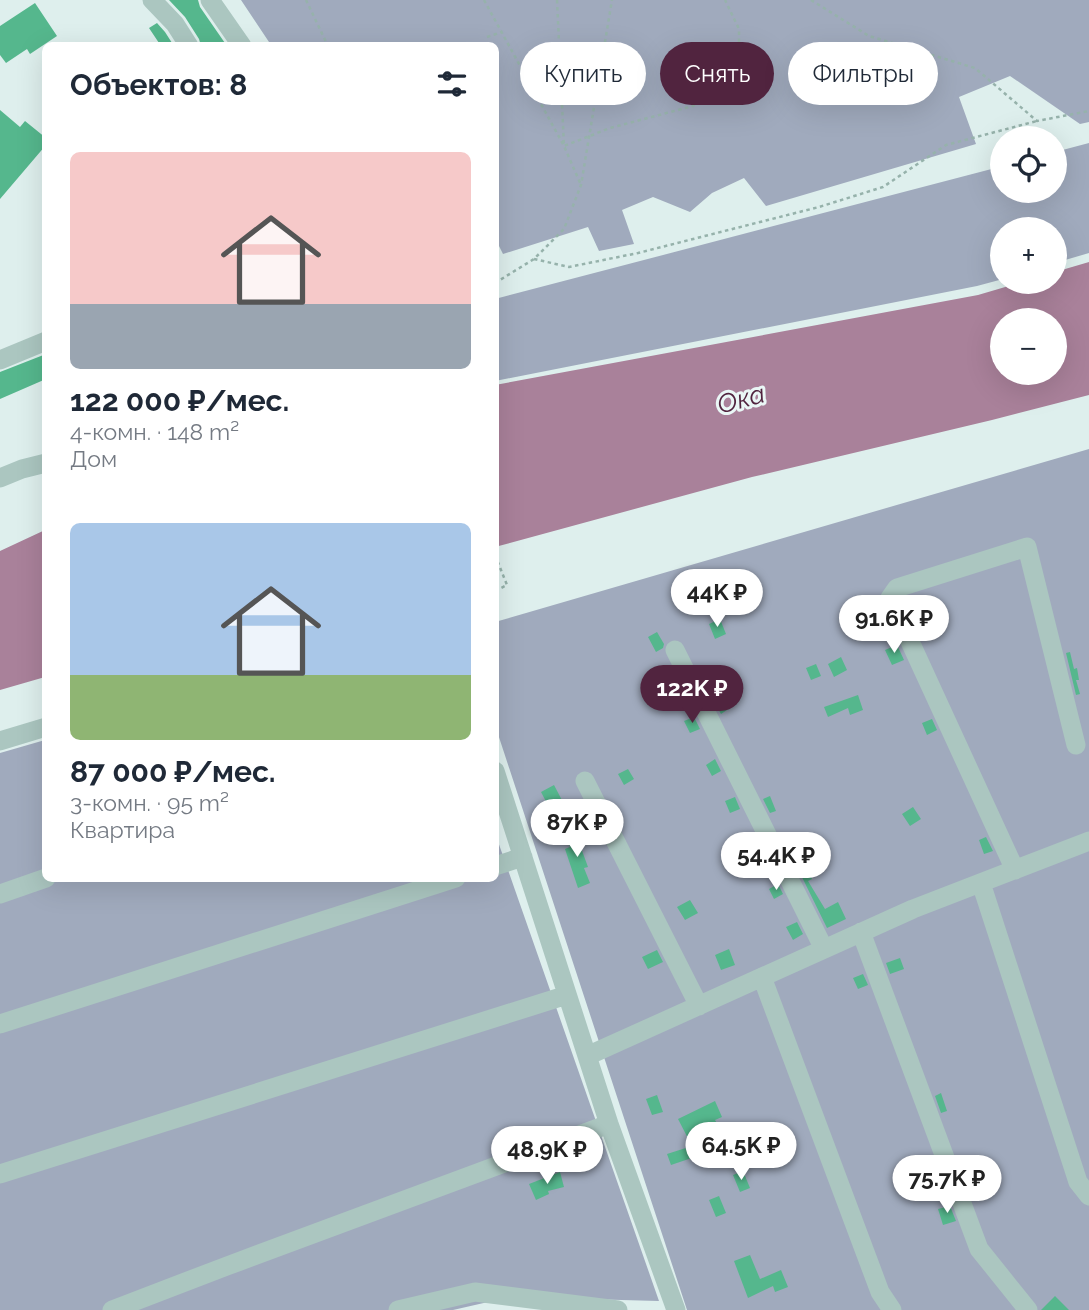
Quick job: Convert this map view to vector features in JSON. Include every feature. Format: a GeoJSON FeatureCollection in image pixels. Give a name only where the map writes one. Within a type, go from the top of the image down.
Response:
{"type":"FeatureCollection","features":[{"type":"Feature","properties":{"kind":"street"},"geometry":{"type":"LineString","coordinates":[[152,0],[175,24],[186,42]]}},
{"type":"Feature","properties":{"kind":"street"},"geometry":{"type":"LineString","coordinates":[[210,0],[239,42]]}},
{"type":"Feature","properties":{"kind":"street"},"geometry":{"type":"LineString","coordinates":[[0,360],[42,343]]}},
{"type":"Feature","properties":{"kind":"street"},"geometry":{"type":"LineString","coordinates":[[0,478],[42,464]]}},
{"type":"Feature","properties":{"kind":"street"},"geometry":{"type":"LineString","coordinates":[[1015,870],[890,598],[897,588],[1027,547],[1076,744]]}},
{"type":"Feature","properties":{"kind":"street"},"geometry":{"type":"LineString","coordinates":[[675,650],[824,949]]}},
{"type":"Feature","properties":{"kind":"street"},"geometry":{"type":"LineString","coordinates":[[0,741],[42,728]]}},
{"type":"Feature","properties":{"kind":"street"},"geometry":{"type":"LineString","coordinates":[[585,781],[699,1006]]}},
{"type":"Feature","properties":{"kind":"street"},"geometry":{"type":"LineString","coordinates":[[499,783],[609,1124],[676,1310]]}},
{"type":"Feature","properties":{"kind":"street"},"geometry":{"type":"LineString","coordinates":[[587,1056],[913,909],[1089,841]]}},
{"type":"Feature","properties":{"kind":"street"},"geometry":{"type":"LineString","coordinates":[[499,865],[523,857]]}},
{"type":"Feature","properties":{"kind":"street"},"geometry":{"type":"LineString","coordinates":[[0,894],[42,879]]}},
{"type":"Feature","properties":{"kind":"street"},"geometry":{"type":"LineString","coordinates":[[0,1024],[444,882]]}},
{"type":"Feature","properties":{"kind":"street"},"geometry":{"type":"LineString","coordinates":[[981,883],[1078,1182],[1089,1196]]}},
{"type":"Feature","properties":{"kind":"street"},"geometry":{"type":"LineString","coordinates":[[861,932],[979,1249],[1028,1310]]}},
{"type":"Feature","properties":{"kind":"street"},"geometry":{"type":"LineString","coordinates":[[762,977],[880,1292],[892,1310]]}},
{"type":"Feature","properties":{"kind":"street"},"geometry":{"type":"LineString","coordinates":[[0,1174],[567,995]]}},
{"type":"Feature","properties":{"kind":"street"},"geometry":{"type":"LineString","coordinates":[[112,1310],[609,1124]]}},
{"type":"Feature","properties":{"kind":"street"},"geometry":{"type":"LineString","coordinates":[[398,1310],[475,1292],[618,1310]]}},
{"type":"Feature","properties":{"kind":"path"},"geometry":{"type":"LineString","coordinates":[[306,0],[326,42]]}},
{"type":"Feature","properties":{"kind":"path"},"geometry":{"type":"LineString","coordinates":[[484,0],[564,146],[581,185]]}},
{"type":"Feature","properties":{"kind":"path"},"geometry":{"type":"LineString","coordinates":[[557,0],[564,146]]}},
{"type":"Feature","properties":{"kind":"path"},"geometry":{"type":"LineString","coordinates":[[499,281],[534,259],[564,229],[581,185],[612,0]]}},
{"type":"Feature","properties":{"kind":"path"},"geometry":{"type":"LineString","coordinates":[[564,146],[610,128],[693,106],[723,83],[739,48],[739,29],[725,0]]}},
{"type":"Feature","properties":{"kind":"path"},"geometry":{"type":"LineString","coordinates":[[811,0],[869,36],[975,68],[1037,121]]}},
{"type":"Feature","properties":{"kind":"path"},"geometry":{"type":"LineString","coordinates":[[487,37],[502,32]]}},
{"type":"Feature","properties":{"kind":"path"},"geometry":{"type":"LineString","coordinates":[[534,259],[569,267],[638,253],[818,207],[883,187],[946,145],[1037,121],[1089,111]]}},
{"type":"Feature","properties":{"kind":"path"},"geometry":{"type":"LineString","coordinates":[[499,565],[507,585],[499,589]]}},
{"type":"Feature","properties":{"kind":"shaded area"},"geometry":{"type":"Polygon","coordinates":[[[241,0],[1089,0],[1089,122],[1080,124],[1010,76],[959,97],[976,144],[766,206],[744,178],[712,193],[690,212],[653,197],[622,210],[634,244],[599,251],[588,227],[503,254],[499,246],[499,42],[269,42],[241,0]]]}},
{"type":"Feature","properties":{"kind":"shaded area"},"geometry":{"type":"Polygon","coordinates":[[[1089,143],[1089,253],[1067,259],[1067,217],[990,217],[990,282],[977,286],[499,380],[499,298],[990,169],[990,203],[1067,203],[1067,149],[1089,143]]]}},
{"type":"Feature","properties":{"kind":"shaded area"},"geometry":{"type":"Polygon","coordinates":[[[1089,449],[1089,1310],[687,1310],[499,737],[499,621],[1089,449]]]}},
{"type":"Feature","properties":{"kind":"shaded area"},"geometry":{"type":"Polygon","coordinates":[[[42,741],[42,882],[499,882],[499,844],[659,1301],[510,1297],[453,1310],[0,1310],[0,753],[42,741]]]}},
{"type":"Feature","properties":{"kind":"water","name":"Ока"},"geometry":{"type":"Polygon","coordinates":[[[1089,262],[1089,395],[752,477],[499,546],[499,384],[990,291],[990,294],[1067,294],[1067,268],[1089,262]]]}},
{"type":"Feature","properties":{"kind":"water"},"geometry":{"type":"Polygon","coordinates":[[[42,531],[42,678],[0,690],[0,551],[42,531]]]}},
{"type":"Feature","properties":{"kind":"building"},"geometry":{"type":"Polygon","coordinates":[[[169,0],[198,0],[224,42],[200,42],[185,17],[169,0]]]}},
{"type":"Feature","properties":{"kind":"building"},"geometry":{"type":"Polygon","coordinates":[[[35,3],[57,36],[48,42],[42,42],[42,46],[30,54],[27,49],[6,63],[0,55],[0,26],[35,3]]]}},
{"type":"Feature","properties":{"kind":"building"},"geometry":{"type":"Polygon","coordinates":[[[157,23],[171,42],[158,42],[149,28],[157,23]]]}},
{"type":"Feature","properties":{"kind":"building"},"geometry":{"type":"Polygon","coordinates":[[[0,110],[20,127],[25,121],[42,135],[42,150],[0,199],[0,110]]]}},
{"type":"Feature","properties":{"kind":"building"},"geometry":{"type":"Polygon","coordinates":[[[42,356],[42,381],[0,399],[0,372],[42,356]]]}},
{"type":"Feature","properties":{"kind":"building"},"geometry":{"type":"Polygon","coordinates":[[[720,619],[726,634],[715,639],[709,624],[720,619]]]}},
{"type":"Feature","properties":{"kind":"building"},"geometry":{"type":"Polygon","coordinates":[[[657,632],[664,644],[663,648],[656,652],[648,637],[657,632]]]}},
{"type":"Feature","properties":{"kind":"building"},"geometry":{"type":"Polygon","coordinates":[[[897,645],[904,660],[892,665],[885,650],[897,645]]]}},
{"type":"Feature","properties":{"kind":"building"},"geometry":{"type":"Polygon","coordinates":[[[1070,652],[1079,680],[1076,680],[1080,694],[1076,695],[1066,653],[1070,652]]]}},
{"type":"Feature","properties":{"kind":"building"},"geometry":{"type":"Polygon","coordinates":[[[841,657],[847,670],[834,677],[828,664],[841,657]]]}},
{"type":"Feature","properties":{"kind":"building"},"geometry":{"type":"Polygon","coordinates":[[[816,664],[821,676],[811,680],[806,668],[816,664]]]}},
{"type":"Feature","properties":{"kind":"building"},"geometry":{"type":"Polygon","coordinates":[[[858,695],[863,710],[850,715],[848,708],[828,717],[824,707],[858,695]]]}},
{"type":"Feature","properties":{"kind":"building"},"geometry":{"type":"Polygon","coordinates":[[[724,698],[730,708],[721,714],[715,703],[724,698]]]}},
{"type":"Feature","properties":{"kind":"building"},"geometry":{"type":"Polygon","coordinates":[[[694,717],[700,729],[690,733],[684,721],[694,717]]]}},
{"type":"Feature","properties":{"kind":"building"},"geometry":{"type":"Polygon","coordinates":[[[932,719],[937,730],[927,735],[922,723],[932,719]]]}},
{"type":"Feature","properties":{"kind":"building"},"geometry":{"type":"Polygon","coordinates":[[[715,759],[721,771],[712,776],[706,765],[715,759]]]}},
{"type":"Feature","properties":{"kind":"building"},"geometry":{"type":"Polygon","coordinates":[[[628,769],[634,779],[624,785],[618,774],[628,769]]]}},
{"type":"Feature","properties":{"kind":"building"},"geometry":{"type":"Polygon","coordinates":[[[554,785],[565,806],[552,813],[541,792],[554,785]]]}},
{"type":"Feature","properties":{"kind":"building"},"geometry":{"type":"Polygon","coordinates":[[[770,796],[776,811],[770,813],[763,799],[770,796]]]}},
{"type":"Feature","properties":{"kind":"building"},"geometry":{"type":"Polygon","coordinates":[[[735,797],[740,809],[730,813],[725,801],[735,797]]]}},
{"type":"Feature","properties":{"kind":"building"},"geometry":{"type":"Polygon","coordinates":[[[913,807],[921,819],[910,826],[902,814],[913,807]]]}},
{"type":"Feature","properties":{"kind":"building"},"geometry":{"type":"Polygon","coordinates":[[[574,829],[588,867],[584,868],[590,883],[578,888],[565,849],[570,847],[564,833],[574,829]]]}},
{"type":"Feature","properties":{"kind":"building"},"geometry":{"type":"Polygon","coordinates":[[[799,833],[803,844],[788,850],[783,840],[799,833]]]}},
{"type":"Feature","properties":{"kind":"building"},"geometry":{"type":"Polygon","coordinates":[[[986,837],[993,851],[984,854],[979,840],[986,837]]]}},
{"type":"Feature","properties":{"kind":"building"},"geometry":{"type":"Polygon","coordinates":[[[758,846],[765,861],[750,869],[742,854],[758,846]]]}},
{"type":"Feature","properties":{"kind":"building"},"geometry":{"type":"Polygon","coordinates":[[[807,868],[812,879],[808,881],[825,909],[838,902],[846,919],[827,928],[799,871],[807,868]]]}},
{"type":"Feature","properties":{"kind":"building"},"geometry":{"type":"Polygon","coordinates":[[[778,884],[783,894],[774,899],[769,889],[778,884]]]}},
{"type":"Feature","properties":{"kind":"building"},"geometry":{"type":"Polygon","coordinates":[[[690,900],[698,913],[685,920],[677,907],[690,900]]]}},
{"type":"Feature","properties":{"kind":"building"},"geometry":{"type":"Polygon","coordinates":[[[797,922],[803,934],[793,940],[786,927],[797,922]]]}},
{"type":"Feature","properties":{"kind":"building"},"geometry":{"type":"Polygon","coordinates":[[[729,949],[735,965],[721,970],[715,955],[729,949]]]}},
{"type":"Feature","properties":{"kind":"building"},"geometry":{"type":"Polygon","coordinates":[[[657,950],[663,962],[648,969],[642,957],[657,950]]]}},
{"type":"Feature","properties":{"kind":"building"},"geometry":{"type":"Polygon","coordinates":[[[900,958],[904,969],[890,974],[886,963],[900,958]]]}},
{"type":"Feature","properties":{"kind":"building"},"geometry":{"type":"Polygon","coordinates":[[[863,974],[868,985],[858,989],[853,978],[863,974]]]}},
{"type":"Feature","properties":{"kind":"building"},"geometry":{"type":"Polygon","coordinates":[[[941,1093],[947,1111],[941,1113],[935,1096],[941,1093]]]}},
{"type":"Feature","properties":{"kind":"building"},"geometry":{"type":"Polygon","coordinates":[[[657,1095],[663,1112],[652,1115],[646,1099],[657,1095]]]}},
{"type":"Feature","properties":{"kind":"building"},"geometry":{"type":"Polygon","coordinates":[[[715,1101],[722,1117],[715,1120],[730,1145],[671,1165],[667,1154],[692,1146],[678,1119],[715,1101]]]}},
{"type":"Feature","properties":{"kind":"building"},"geometry":{"type":"Polygon","coordinates":[[[743,1171],[750,1188],[740,1192],[733,1175],[743,1171]]]}},
{"type":"Feature","properties":{"kind":"building"},"geometry":{"type":"Polygon","coordinates":[[[560,1172],[564,1187],[548,1191],[549,1194],[536,1200],[529,1184],[560,1172]]]}},
{"type":"Feature","properties":{"kind":"building"},"geometry":{"type":"Polygon","coordinates":[[[719,1196],[726,1213],[716,1217],[709,1200],[719,1196]]]}},
{"type":"Feature","properties":{"kind":"building"},"geometry":{"type":"Polygon","coordinates":[[[950,1206],[956,1221],[943,1225],[938,1209],[950,1206]]]}},
{"type":"Feature","properties":{"kind":"building"},"geometry":{"type":"Polygon","coordinates":[[[750,1255],[760,1279],[781,1270],[788,1287],[775,1292],[773,1286],[748,1298],[734,1261],[750,1255]]]}},
{"type":"Feature","properties":{"kind":"building"},"geometry":{"type":"Polygon","coordinates":[[[1055,1296],[1069,1310],[1041,1310],[1055,1296]]]}}]}
